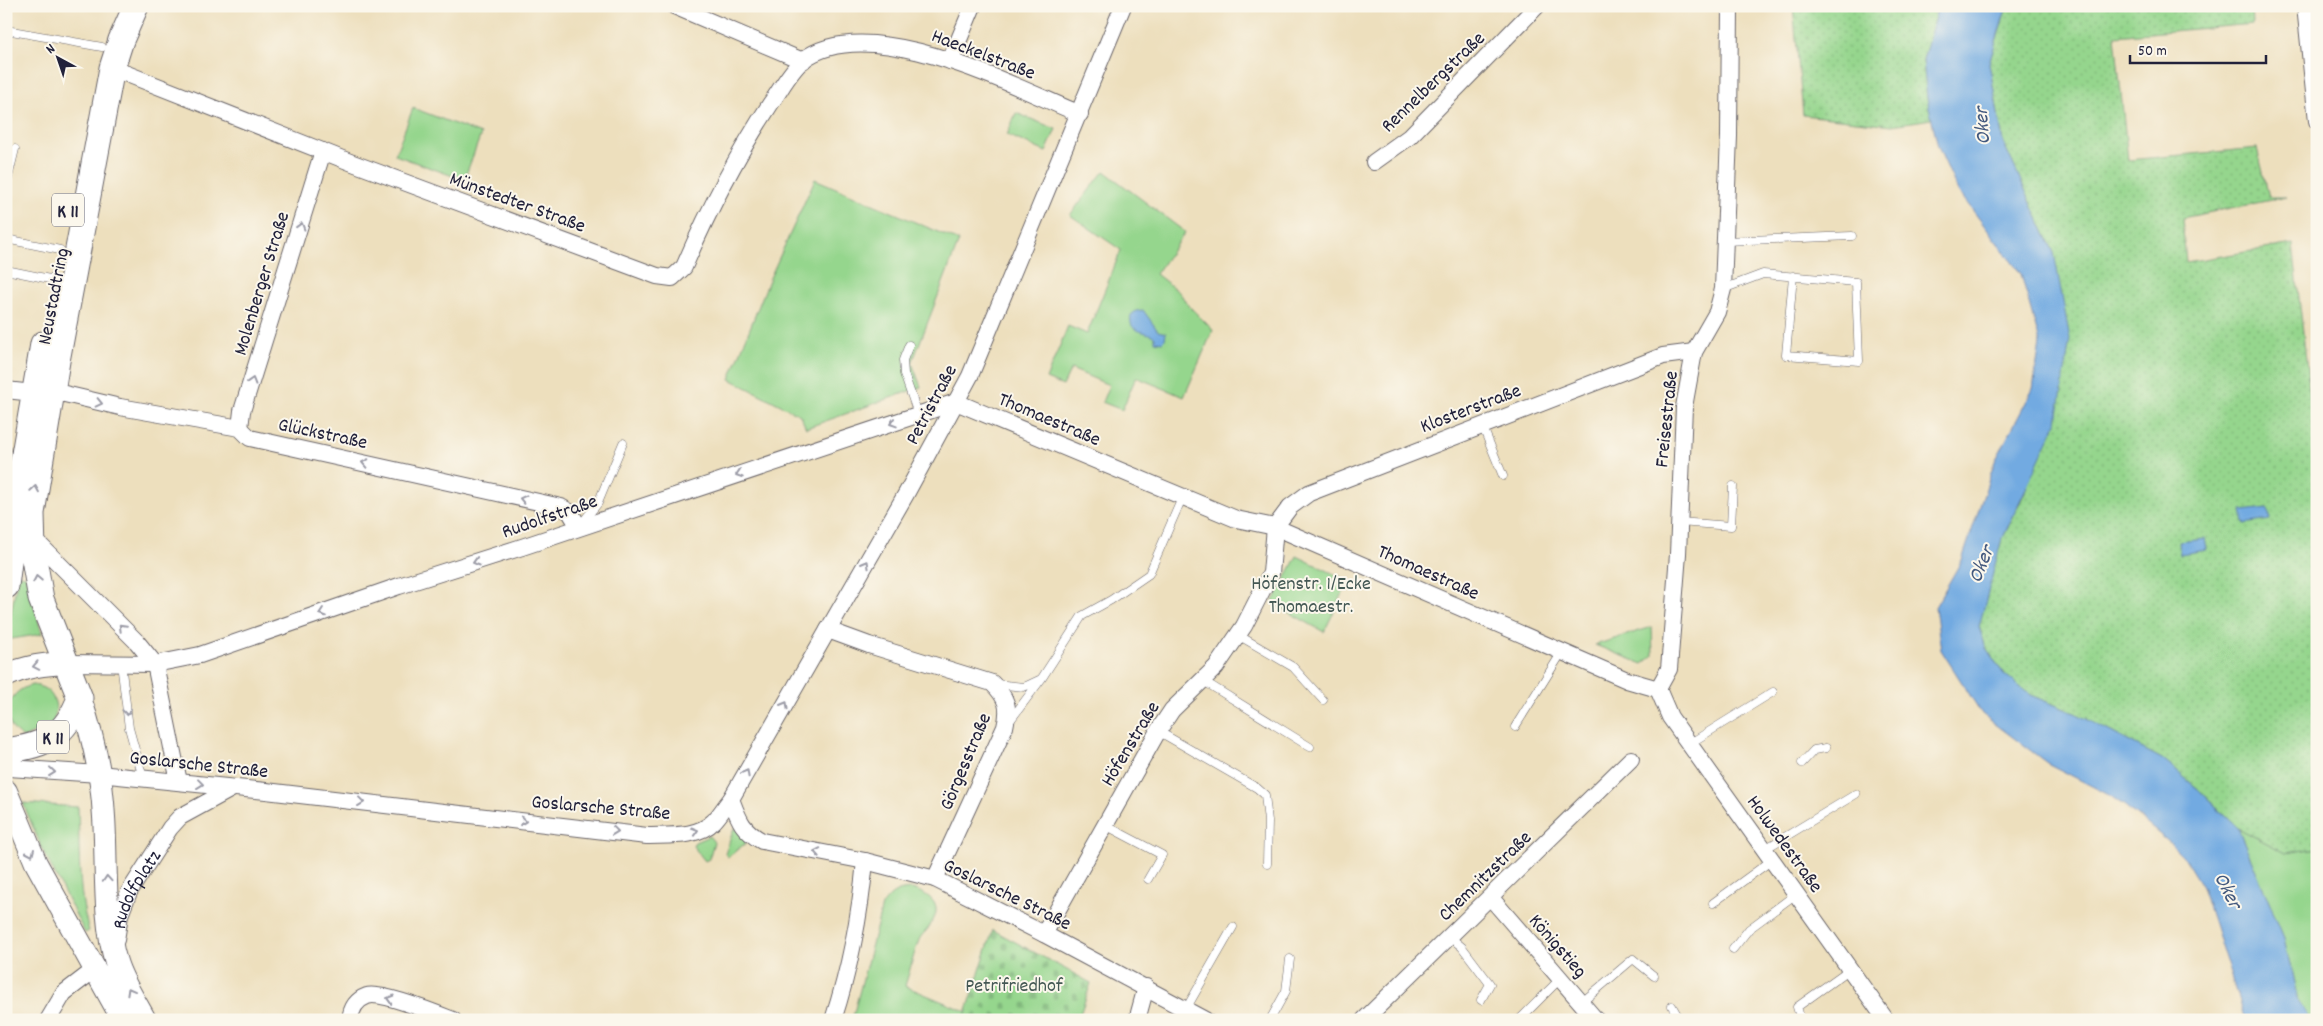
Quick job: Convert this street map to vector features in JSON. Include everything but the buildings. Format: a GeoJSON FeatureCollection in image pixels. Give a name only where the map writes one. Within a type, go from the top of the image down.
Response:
{"type":"FeatureCollection","features":[{"type":"Feature","properties":{"kind":"main road","name":"Neustadtring"},"geometry":{"type":"LineString","coordinates":[[32,537],[43,392],[117,6]]}},
{"type":"Feature","properties":{"kind":"main road","name":"Neustadtring"},"geometry":{"type":"LineString","coordinates":[[63,282],[60,250],[107,57],[120,40],[136,6]]}},
{"type":"Feature","properties":{"kind":"main road","name":"Neustadtring"},"geometry":{"type":"LineString","coordinates":[[6,586],[11,560],[12,488],[43,392]]}},
{"type":"Feature","properties":{"kind":"main road","name":"Rudolfplatz"},"geometry":{"type":"LineString","coordinates":[[32,537],[34,565],[41,599],[80,698],[96,753],[104,816],[109,918],[116,962]]}},
{"type":"Feature","properties":{"kind":"main road"},"geometry":{"type":"LineString","coordinates":[[6,676],[41,664],[67,663]]}},
{"type":"Feature","properties":{"kind":"main road","name":"K 11"},"geometry":{"type":"LineString","coordinates":[[6,751],[32,747],[55,736],[68,723],[80,698]]}},
{"type":"Feature","properties":{"kind":"main road"},"geometry":{"type":"LineString","coordinates":[[6,791],[30,851],[70,927],[123,1020]]}},
{"type":"Feature","properties":{"kind":"main road"},"geometry":{"type":"LineString","coordinates":[[116,962],[146,1020]]}},
{"type":"Feature","properties":{"kind":"street"},"geometry":{"type":"LineString","coordinates":[[674,6],[803,61]]}},
{"type":"Feature","properties":{"kind":"street"},"geometry":{"type":"LineString","coordinates":[[950,61],[972,6]]}},
{"type":"Feature","properties":{"kind":"street","name":"Petristraße"},"geometry":{"type":"LineString","coordinates":[[731,799],[956,402],[993,323],[1123,6]]}},
{"type":"Feature","properties":{"kind":"street","name":"Rennelbergstraße"},"geometry":{"type":"LineString","coordinates":[[1374,162],[1409,137],[1537,6]]}},
{"type":"Feature","properties":{"kind":"street","name":"Freisestraße"},"geometry":{"type":"LineString","coordinates":[[1658,689],[1669,669],[1679,522],[1684,407],[1694,352],[1717,312],[1723,289],[1730,136],[1730,6]]}},
{"type":"Feature","properties":{"kind":"street"},"geometry":{"type":"LineString","coordinates":[[2305,6],[2317,121]]}},
{"type":"Feature","properties":{"kind":"street","name":"Haeckelstraße"},"geometry":{"type":"LineString","coordinates":[[803,61],[819,52],[852,44],[885,44],[913,49],[950,61],[1080,114]]}},
{"type":"Feature","properties":{"kind":"street","name":"Münstedter Straße"},"geometry":{"type":"LineString","coordinates":[[107,57],[323,151],[657,276],[672,278],[684,267],[725,178],[746,142],[790,75],[803,61]]}},
{"type":"Feature","properties":{"kind":"street","name":"Molenberger Straße"},"geometry":{"type":"LineString","coordinates":[[240,428],[242,411],[323,151]]}},
{"type":"Feature","properties":{"kind":"street","name":"Klosterstraße"},"geometry":{"type":"LineString","coordinates":[[1275,527],[1290,507],[1309,493],[1663,356],[1694,352]]}},
{"type":"Feature","properties":{"kind":"street","name":"Glückstraße"},"geometry":{"type":"LineString","coordinates":[[6,390],[43,392],[240,428],[250,438],[561,507],[570,512],[579,527]]}},
{"type":"Feature","properties":{"kind":"street","name":"Rudolfstraße"},"geometry":{"type":"LineString","coordinates":[[155,664],[200,655],[399,586],[522,547],[944,404],[956,402]]}},
{"type":"Feature","properties":{"kind":"street","name":"Thomaestraße"},"geometry":{"type":"LineString","coordinates":[[956,402],[1236,520],[1275,527],[1627,680],[1658,689]]}},
{"type":"Feature","properties":{"kind":"street","name":"Höfenstraße"},"geometry":{"type":"LineString","coordinates":[[1044,934],[1158,731],[1172,710],[1216,667],[1238,635],[1271,573],[1275,527]]}},
{"type":"Feature","properties":{"kind":"street"},"geometry":{"type":"LineString","coordinates":[[32,537],[137,642],[155,664],[179,782]]}},
{"type":"Feature","properties":{"kind":"street"},"geometry":{"type":"LineString","coordinates":[[828,630],[869,645],[992,683]]}},
{"type":"Feature","properties":{"kind":"street"},"geometry":{"type":"LineString","coordinates":[[67,663],[155,664]]}},
{"type":"Feature","properties":{"kind":"street","name":"Görgesstraße"},"geometry":{"type":"LineString","coordinates":[[935,879],[1005,727],[1008,705],[1001,692],[992,683]]}},
{"type":"Feature","properties":{"kind":"street","name":"Holwedestraße"},"geometry":{"type":"LineString","coordinates":[[1658,689],[1670,717],[1886,1020]]}},
{"type":"Feature","properties":{"kind":"street","name":"Chemnitzstraße"},"geometry":{"type":"LineString","coordinates":[[1365,1019],[1632,759]]}},
{"type":"Feature","properties":{"kind":"street"},"geometry":{"type":"LineString","coordinates":[[6,766],[9,768],[60,773],[99,774]]}},
{"type":"Feature","properties":{"kind":"street","name":"Goslarsche Straße"},"geometry":{"type":"LineString","coordinates":[[99,774],[647,836],[699,831],[713,822],[731,799]]}},
{"type":"Feature","properties":{"kind":"street","name":"Rudolfplatz"},"geometry":{"type":"LineString","coordinates":[[116,962],[120,915],[129,892],[170,828],[180,817],[233,788]]}},
{"type":"Feature","properties":{"kind":"street","name":"Goslarsche Straße"},"geometry":{"type":"LineString","coordinates":[[731,799],[741,825],[748,834],[762,841],[865,861],[935,879],[1044,934],[1205,1020]]}},
{"type":"Feature","properties":{"kind":"street"},"geometry":{"type":"LineString","coordinates":[[833,1020],[854,944],[865,861]]}},
{"type":"Feature","properties":{"kind":"street","name":"Königstieg"},"geometry":{"type":"LineString","coordinates":[[1491,898],[1596,1020]]}},
{"type":"Feature","properties":{"kind":"street"},"geometry":{"type":"LineString","coordinates":[[48,1020],[64,993],[94,970]]}},
{"type":"Feature","properties":{"kind":"street"},"geometry":{"type":"LineString","coordinates":[[1137,1020],[1146,988]]}},
{"type":"Feature","properties":{"kind":"street"},"geometry":{"type":"LineString","coordinates":[[350,1020],[351,1011],[358,1001],[368,995],[386,997],[453,1020]]}},
{"type":"Feature","properties":{"kind":"lane"},"geometry":{"type":"LineString","coordinates":[[6,30],[107,57]]}},
{"type":"Feature","properties":{"kind":"lane"},"geometry":{"type":"LineString","coordinates":[[6,186],[15,149]]}},
{"type":"Feature","properties":{"kind":"lane"},"geometry":{"type":"LineString","coordinates":[[1725,240],[1852,236]]}},
{"type":"Feature","properties":{"kind":"lane"},"geometry":{"type":"LineString","coordinates":[[6,238],[60,250]]}},
{"type":"Feature","properties":{"kind":"lane"},"geometry":{"type":"LineString","coordinates":[[6,270],[63,282]]}},
{"type":"Feature","properties":{"kind":"lane"},"geometry":{"type":"LineString","coordinates":[[1723,289],[1763,274],[1793,276],[1856,282],[1859,361],[1786,355],[1793,276]]}},
{"type":"Feature","properties":{"kind":"lane"},"geometry":{"type":"LineString","coordinates":[[909,345],[903,360],[904,374],[918,414]]}},
{"type":"Feature","properties":{"kind":"lane"},"geometry":{"type":"LineString","coordinates":[[1482,425],[1503,476]]}},
{"type":"Feature","properties":{"kind":"lane"},"geometry":{"type":"LineString","coordinates":[[579,527],[598,503],[623,443]]}},
{"type":"Feature","properties":{"kind":"lane"},"geometry":{"type":"LineString","coordinates":[[1679,522],[1731,526],[1733,486]]}},
{"type":"Feature","properties":{"kind":"lane"},"geometry":{"type":"LineString","coordinates":[[1005,727],[1042,678],[1082,616],[1112,600],[1149,574],[1182,498]]}},
{"type":"Feature","properties":{"kind":"lane"},"geometry":{"type":"LineString","coordinates":[[1238,635],[1293,667],[1323,700]]}},
{"type":"Feature","properties":{"kind":"lane"},"geometry":{"type":"LineString","coordinates":[[1515,727],[1562,652]]}},
{"type":"Feature","properties":{"kind":"lane"},"geometry":{"type":"LineString","coordinates":[[121,663],[130,728],[143,778]]}},
{"type":"Feature","properties":{"kind":"lane"},"geometry":{"type":"LineString","coordinates":[[992,683],[1024,687],[1042,678]]}},
{"type":"Feature","properties":{"kind":"lane"},"geometry":{"type":"LineString","coordinates":[[1202,680],[1310,747]]}},
{"type":"Feature","properties":{"kind":"lane"},"geometry":{"type":"LineString","coordinates":[[1689,744],[1773,692]]}},
{"type":"Feature","properties":{"kind":"lane"},"geometry":{"type":"LineString","coordinates":[[1158,731],[1257,788],[1265,795],[1268,821],[1267,864]]}},
{"type":"Feature","properties":{"kind":"lane"},"geometry":{"type":"LineString","coordinates":[[1802,763],[1814,750],[1826,748]]}},
{"type":"Feature","properties":{"kind":"lane"},"geometry":{"type":"LineString","coordinates":[[1713,903],[1768,855],[1856,794]]}},
{"type":"Feature","properties":{"kind":"lane"},"geometry":{"type":"LineString","coordinates":[[1105,825],[1162,855],[1148,879]]}},
{"type":"Feature","properties":{"kind":"lane"},"geometry":{"type":"LineString","coordinates":[[1734,949],[1749,929],[1796,894]]}},
{"type":"Feature","properties":{"kind":"lane"},"geometry":{"type":"LineString","coordinates":[[1186,1009],[1234,927]]}},
{"type":"Feature","properties":{"kind":"lane"},"geometry":{"type":"LineString","coordinates":[[1450,937],[1462,947],[1490,984],[1480,1000]]}},
{"type":"Feature","properties":{"kind":"lane"},"geometry":{"type":"LineString","coordinates":[[1270,1020],[1286,991],[1290,959]]}},
{"type":"Feature","properties":{"kind":"lane"},"geometry":{"type":"LineString","coordinates":[[1581,1003],[1633,959],[1654,976]]}},
{"type":"Feature","properties":{"kind":"lane"},"geometry":{"type":"LineString","coordinates":[[1801,1020],[1797,1007],[1850,969]]}},
{"type":"Feature","properties":{"kind":"lane"},"geometry":{"type":"LineString","coordinates":[[1520,1020],[1560,979]]}},
{"type":"Feature","properties":{"kind":"lane"},"geometry":{"type":"LineString","coordinates":[[1672,1006],[1680,1020]]}},
{"type":"Feature","properties":{"kind":"green space"},"geometry":{"type":"Polygon","coordinates":[[[1793,6],[1938,6],[1923,60],[1927,98],[1932,119],[1892,125],[1803,115],[1793,6]]]}},
{"type":"Feature","properties":{"kind":"green space"},"geometry":{"type":"Polygon","coordinates":[[[2007,6],[2252,6],[2253,24],[2115,36],[2128,160],[2257,148],[2269,197],[2286,197],[2182,218],[2186,262],[2293,244],[2317,458],[2317,848],[2286,853],[2238,828],[2198,789],[2162,759],[2077,714],[2030,695],[2003,673],[1986,648],[1979,626],[1984,602],[2001,542],[2025,492],[2054,253],[2003,142],[1989,63],[2007,6]]]}},
{"type":"Feature","properties":{"kind":"green space"},"geometry":{"type":"Polygon","coordinates":[[[413,108],[481,134],[464,180],[395,155],[413,108]]]}},
{"type":"Feature","properties":{"kind":"green space"},"geometry":{"type":"Polygon","coordinates":[[[1016,113],[1056,129],[1046,152],[1007,135],[1016,113]]]}},
{"type":"Feature","properties":{"kind":"green space"},"geometry":{"type":"Polygon","coordinates":[[[1104,171],[1185,232],[1156,274],[1180,293],[1187,304],[1213,330],[1184,397],[1136,377],[1122,410],[1102,402],[1109,385],[1071,369],[1063,386],[1046,379],[1068,326],[1087,334],[1121,250],[1070,215],[1104,171]]]}},
{"type":"Feature","properties":{"kind":"green space"},"geometry":{"type":"Polygon","coordinates":[[[815,179],[959,241],[912,363],[921,387],[806,428],[800,415],[730,379],[769,280],[815,179]]]}},
{"type":"Feature","properties":{"kind":"green space","name":"Höfenstr. 1/Ecke Thomaestr."},"geometry":{"type":"Polygon","coordinates":[[[1297,556],[1349,581],[1324,632],[1272,603],[1297,556]]]}},
{"type":"Feature","properties":{"kind":"green space"},"geometry":{"type":"Polygon","coordinates":[[[18,575],[26,576],[42,634],[6,640],[18,575]]]}},
{"type":"Feature","properties":{"kind":"green space"},"geometry":{"type":"Polygon","coordinates":[[[1652,627],[1653,656],[1643,664],[1595,645],[1652,627]]]}},
{"type":"Feature","properties":{"kind":"green space"},"geometry":{"type":"Polygon","coordinates":[[[32,685],[39,686],[50,693],[55,704],[55,717],[52,723],[24,738],[16,733],[11,726],[8,710],[10,702],[15,695],[22,689],[32,685]]]}},
{"type":"Feature","properties":{"kind":"green space"},"geometry":{"type":"Polygon","coordinates":[[[23,803],[78,807],[82,900],[89,931],[85,933],[42,849],[23,803]]]}},
{"type":"Feature","properties":{"kind":"green space"},"geometry":{"type":"Polygon","coordinates":[[[734,828],[737,829],[746,843],[728,857],[725,854],[734,828]]]}},
{"type":"Feature","properties":{"kind":"green space"},"geometry":{"type":"Polygon","coordinates":[[[2238,828],[2286,853],[2317,848],[2317,1020],[2310,1020],[2298,1001],[2284,938],[2238,828]]]}},
{"type":"Feature","properties":{"kind":"green space"},"geometry":{"type":"Polygon","coordinates":[[[709,836],[714,842],[709,859],[705,861],[693,846],[695,842],[709,836]]]}},
{"type":"Feature","properties":{"kind":"green space"},"geometry":{"type":"Polygon","coordinates":[[[912,889],[921,892],[932,900],[936,910],[932,923],[919,940],[905,986],[967,1012],[964,1020],[852,1020],[882,906],[894,893],[912,889]]]}},
{"type":"Feature","properties":{"kind":"green space","name":"Petrifriedhof"},"geometry":{"type":"Polygon","coordinates":[[[993,930],[1091,983],[1078,1020],[964,1020],[993,930]]]}},
{"type":"Feature","properties":{"kind":"water","name":"Oker"},"geometry":{"type":"Polygon","coordinates":[[[1938,6],[2007,6],[1989,63],[2003,142],[2054,253],[2070,339],[2057,421],[2001,542],[1979,627],[1986,648],[2003,673],[2030,695],[2077,714],[2162,759],[2198,789],[2238,828],[2284,938],[2298,1001],[2310,1020],[2245,1020],[2202,887],[2183,856],[2125,806],[2109,795],[2047,763],[1982,714],[1941,650],[1935,607],[1962,560],[1995,461],[2033,389],[2040,343],[2021,274],[1958,191],[1938,147],[1927,98],[1923,60],[1938,6]]]}},
{"type":"Feature","properties":{"kind":"water"},"geometry":{"type":"Polygon","coordinates":[[[1143,310],[1158,331],[1166,333],[1165,339],[1162,342],[1155,341],[1155,337],[1137,330],[1132,325],[1131,315],[1136,311],[1143,310]]]}},
{"type":"Feature","properties":{"kind":"water"},"geometry":{"type":"Polygon","coordinates":[[[2268,508],[2270,520],[2244,524],[2242,511],[2268,508]]]}},
{"type":"Feature","properties":{"kind":"water"},"geometry":{"type":"Polygon","coordinates":[[[2205,538],[2207,550],[2180,554],[2179,541],[2205,538]]]}}]}
